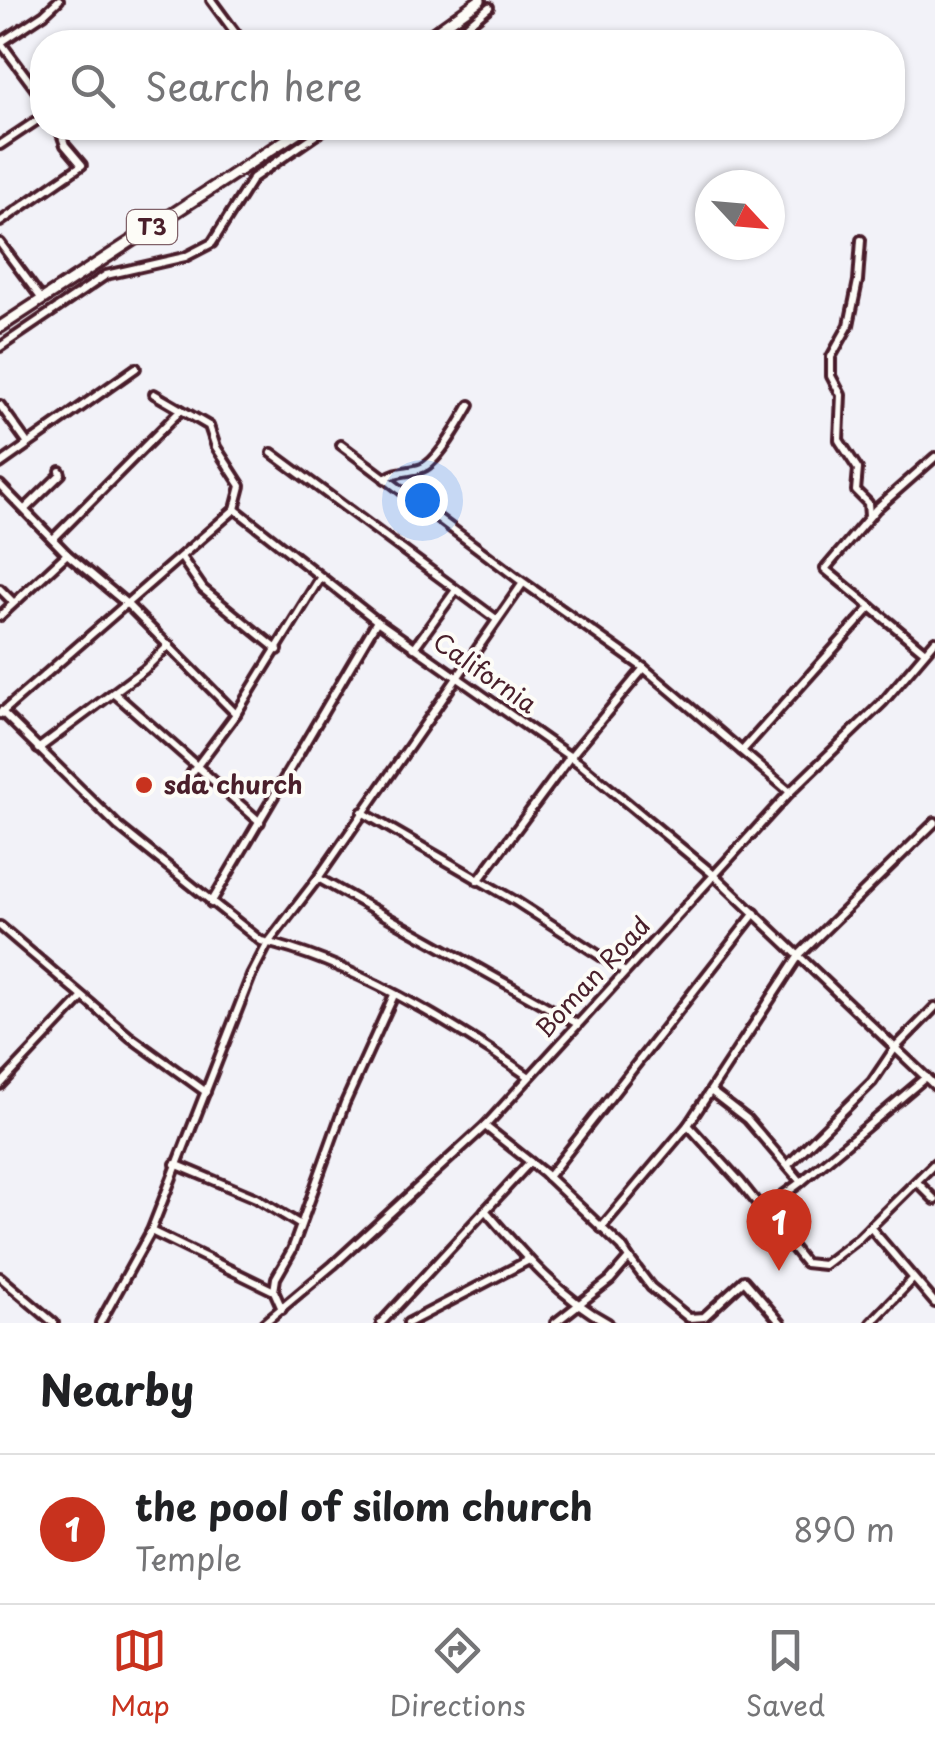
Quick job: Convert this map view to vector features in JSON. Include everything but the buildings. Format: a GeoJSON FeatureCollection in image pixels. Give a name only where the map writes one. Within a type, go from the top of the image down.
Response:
{"type":"FeatureCollection","features":[{"type":"Feature","properties":{"kind":"highway"},"geometry":{"type":"LineString","coordinates":[[441,30],[484,4]]}},
{"type":"Feature","properties":{"kind":"highway","name":"T3"},"geometry":{"type":"LineString","coordinates":[[0,327],[285,140]]}},
{"type":"Feature","properties":{"kind":"street"},"geometry":{"type":"LineString","coordinates":[[30,82],[1,43],[58,0]]}},
{"type":"Feature","properties":{"kind":"street"},"geometry":{"type":"LineString","coordinates":[[211,0],[233,30]]}},
{"type":"Feature","properties":{"kind":"street"},"geometry":{"type":"LineString","coordinates":[[459,30],[484,4]]}},
{"type":"Feature","properties":{"kind":"street"},"geometry":{"type":"LineString","coordinates":[[0,146],[30,125]]}},
{"type":"Feature","properties":{"kind":"street"},"geometry":{"type":"LineString","coordinates":[[0,222],[82,165],[64,140]]}},
{"type":"Feature","properties":{"kind":"street"},"geometry":{"type":"LineString","coordinates":[[0,347],[106,275],[184,257],[212,242],[253,178],[308,140]]}},
{"type":"Feature","properties":{"kind":"street"},"geometry":{"type":"LineString","coordinates":[[861,240],[854,305],[849,325],[831,356],[831,376],[841,395],[838,440],[858,469],[856,491],[868,503],[869,516]]}},
{"type":"Feature","properties":{"kind":"street"},"geometry":{"type":"LineString","coordinates":[[0,244],[41,298]]}},
{"type":"Feature","properties":{"kind":"street"},"geometry":{"type":"LineString","coordinates":[[0,464],[136,368]]}},
{"type":"Feature","properties":{"kind":"street"},"geometry":{"type":"LineString","coordinates":[[154,394],[209,426],[216,447],[241,486],[235,509],[1,712],[119,827],[261,941],[277,942],[394,995],[491,1050],[528,1076]]}},
{"type":"Feature","properties":{"kind":"street"},"geometry":{"type":"LineString","coordinates":[[0,405],[28,444]]}},
{"type":"Feature","properties":{"kind":"street"},"geometry":{"type":"LineString","coordinates":[[384,479],[430,463],[470,406]]}},
{"type":"Feature","properties":{"kind":"street"},"geometry":{"type":"LineString","coordinates":[[53,539],[181,410]]}},
{"type":"Feature","properties":{"kind":"street"},"geometry":{"type":"LineString","coordinates":[[341,445],[523,583],[644,668],[790,792]]}},
{"type":"Feature","properties":{"kind":"street"},"geometry":{"type":"LineString","coordinates":[[272,453],[496,619]]}},
{"type":"Feature","properties":{"kind":"street"},"geometry":{"type":"LineString","coordinates":[[925,652],[825,569],[869,516],[935,457]]}},
{"type":"Feature","properties":{"kind":"street"},"geometry":{"type":"LineString","coordinates":[[25,510],[56,481],[60,471]]}},
{"type":"Feature","properties":{"kind":"street"},"geometry":{"type":"LineString","coordinates":[[0,486],[67,554],[127,604],[236,714]]}},
{"type":"Feature","properties":{"kind":"street","name":"California"},"geometry":{"type":"LineString","coordinates":[[235,509],[414,648],[570,757],[714,875],[935,1086]]}},
{"type":"Feature","properties":{"kind":"street"},"geometry":{"type":"LineString","coordinates":[[0,616],[67,554]]}},
{"type":"Feature","properties":{"kind":"street"},"geometry":{"type":"LineString","coordinates":[[181,557],[204,589],[278,650]]}},
{"type":"Feature","properties":{"kind":"street"},"geometry":{"type":"LineString","coordinates":[[191,774],[236,714],[320,578]]}},
{"type":"Feature","properties":{"kind":"street"},"geometry":{"type":"LineString","coordinates":[[100,1323],[151,1231],[268,942],[318,878],[523,583]]}},
{"type":"Feature","properties":{"kind":"street"},"geometry":{"type":"LineString","coordinates":[[0,588],[13,602]]}},
{"type":"Feature","properties":{"kind":"street"},"geometry":{"type":"LineString","coordinates":[[414,648],[456,590]]}},
{"type":"Feature","properties":{"kind":"street"},"geometry":{"type":"LineString","coordinates":[[742,751],[870,607]]}},
{"type":"Feature","properties":{"kind":"street"},"geometry":{"type":"LineString","coordinates":[[211,903],[378,620]]}},
{"type":"Feature","properties":{"kind":"street","name":"Boman Road"},"geometry":{"type":"LineString","coordinates":[[264,1323],[485,1126],[790,792],[883,702],[935,640]]}},
{"type":"Feature","properties":{"kind":"street"},"geometry":{"type":"LineString","coordinates":[[38,749],[146,669],[169,645]]}},
{"type":"Feature","properties":{"kind":"street"},"geometry":{"type":"LineString","coordinates":[[478,880],[570,757],[644,668]]}},
{"type":"Feature","properties":{"kind":"street"},"geometry":{"type":"LineString","coordinates":[[114,692],[260,822]]}},
{"type":"Feature","properties":{"kind":"street"},"geometry":{"type":"LineString","coordinates":[[362,812],[625,972]]}},
{"type":"Feature","properties":{"kind":"street"},"geometry":{"type":"LineString","coordinates":[[600,1228],[688,1125],[800,954],[935,822]]}},
{"type":"Feature","properties":{"kind":"street"},"geometry":{"type":"LineString","coordinates":[[318,878],[576,1023]]}},
{"type":"Feature","properties":{"kind":"street"},"geometry":{"type":"LineString","coordinates":[[548,1176],[755,912]]}},
{"type":"Feature","properties":{"kind":"street"},"geometry":{"type":"LineString","coordinates":[[0,926],[82,998],[206,1092]]}},
{"type":"Feature","properties":{"kind":"street"},"geometry":{"type":"LineString","coordinates":[[282,1309],[274,1291],[276,1278],[292,1250],[345,1103],[394,995]]}},
{"type":"Feature","properties":{"kind":"street"},"geometry":{"type":"LineString","coordinates":[[0,1085],[82,998]]}},
{"type":"Feature","properties":{"kind":"street"},"geometry":{"type":"LineString","coordinates":[[788,1165],[872,1082],[895,1048],[935,1007]]}},
{"type":"Feature","properties":{"kind":"street"},"geometry":{"type":"LineString","coordinates":[[762,1210],[926,1077]]}},
{"type":"Feature","properties":{"kind":"street"},"geometry":{"type":"LineString","coordinates":[[712,1092],[747,1119],[801,1182]]}},
{"type":"Feature","properties":{"kind":"street"},"geometry":{"type":"LineString","coordinates":[[688,1125],[805,1264],[824,1265],[870,1227],[935,1163]]}},
{"type":"Feature","properties":{"kind":"street"},"geometry":{"type":"LineString","coordinates":[[485,1126],[548,1176],[629,1258],[650,1287],[689,1318],[704,1316],[744,1280],[780,1323]]}},
{"type":"Feature","properties":{"kind":"street"},"geometry":{"type":"LineString","coordinates":[[381,1323],[530,1162]]}},
{"type":"Feature","properties":{"kind":"street"},"geometry":{"type":"LineString","coordinates":[[175,1164],[256,1198],[300,1224]]}},
{"type":"Feature","properties":{"kind":"street"},"geometry":{"type":"LineString","coordinates":[[916,1182],[935,1200]]}},
{"type":"Feature","properties":{"kind":"street"},"geometry":{"type":"LineString","coordinates":[[485,1210],[577,1306],[608,1323]]}},
{"type":"Feature","properties":{"kind":"street"},"geometry":{"type":"LineString","coordinates":[[870,1227],[935,1303]]}},
{"type":"Feature","properties":{"kind":"street"},"geometry":{"type":"LineString","coordinates":[[151,1231],[274,1291]]}},
{"type":"Feature","properties":{"kind":"street"},"geometry":{"type":"LineString","coordinates":[[555,1323],[610,1280],[629,1258]]}},
{"type":"Feature","properties":{"kind":"street"},"geometry":{"type":"LineString","coordinates":[[408,1323],[529,1260]]}},
{"type":"Feature","properties":{"kind":"street"},"geometry":{"type":"LineString","coordinates":[[0,1276],[54,1323]]}},
{"type":"Feature","properties":{"kind":"street"},"geometry":{"type":"LineString","coordinates":[[870,1323],[912,1279]]}},
{"type":"Feature","properties":{"kind":"place","name":"sda church"},"geometry":{"type":"Point","coordinates":[144,785]}},
{"type":"Feature","properties":{"kind":"place","name":"the pool of silom church"},"geometry":{"type":"Point","coordinates":[779,1271]}}]}
